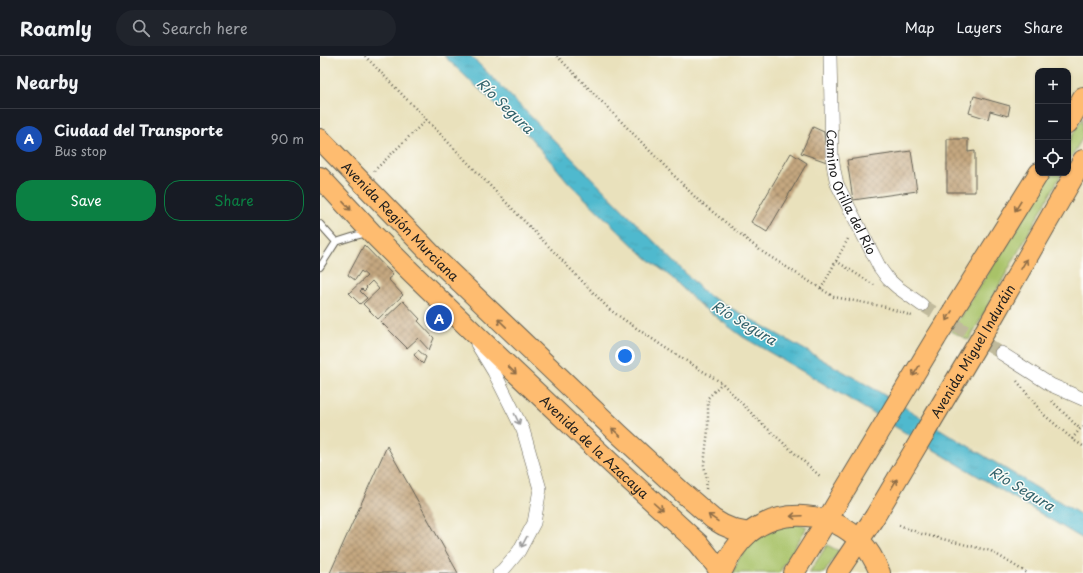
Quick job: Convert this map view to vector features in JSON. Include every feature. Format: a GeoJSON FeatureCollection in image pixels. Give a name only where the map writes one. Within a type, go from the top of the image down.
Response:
{"type":"FeatureCollection","features":[{"type":"Feature","properties":{"kind":"main road"},"geometry":{"type":"LineString","coordinates":[[1071,118],[1083,96]]}},
{"type":"Feature","properties":{"kind":"main road","name":"Avenida Región Murciana"},"geometry":{"type":"LineString","coordinates":[[320,139],[481,304]]}},
{"type":"Feature","properties":{"kind":"main road","name":"Avenida Miguel Induráin"},"geometry":{"type":"LineString","coordinates":[[837,573],[874,518],[969,358],[1083,160]]}},
{"type":"Feature","properties":{"kind":"main road"},"geometry":{"type":"LineString","coordinates":[[794,573],[936,338],[1037,176]]}},
{"type":"Feature","properties":{"kind":"main road","name":"Avenida Región Murciana"},"geometry":{"type":"LineString","coordinates":[[320,177],[412,274],[464,324]]}},
{"type":"Feature","properties":{"kind":"main road","name":"Avenida de la Azacaya"},"geometry":{"type":"LineString","coordinates":[[481,304],[687,497],[718,522],[735,530],[749,533]]}},
{"type":"Feature","properties":{"kind":"main road","name":"Avenida de la Azacaya"},"geometry":{"type":"LineString","coordinates":[[464,324],[698,543],[721,573]]}},
{"type":"Feature","properties":{"kind":"main road"},"geometry":{"type":"LineString","coordinates":[[721,573],[733,550],[749,533],[770,521],[783,517],[795,516],[808,516],[827,520],[845,528],[860,540],[874,558],[880,573]]}},
{"type":"Feature","properties":{"kind":"street","name":"Camino Orilla del Río"},"geometry":{"type":"LineString","coordinates":[[830,56],[832,156],[837,184],[880,268],[888,279],[897,287],[922,305]]}},
{"type":"Feature","properties":{"kind":"street","name":"Avenida Región Murciana"},"geometry":{"type":"LineString","coordinates":[[464,324],[494,372],[523,430],[540,489],[534,523],[519,551],[499,573]]}},
{"type":"Feature","properties":{"kind":"street"},"geometry":{"type":"LineString","coordinates":[[1002,353],[1051,385],[1083,399]]}},
{"type":"Feature","properties":{"kind":"lane"},"geometry":{"type":"LineString","coordinates":[[320,224],[336,242]]}},
{"type":"Feature","properties":{"kind":"lane"},"geometry":{"type":"LineString","coordinates":[[320,267],[336,242],[371,232]]}},
{"type":"Feature","properties":{"kind":"path"},"geometry":{"type":"LineString","coordinates":[[365,56],[610,310],[664,347],[722,382],[758,420],[821,477]]}},
{"type":"Feature","properties":{"kind":"path"},"geometry":{"type":"LineString","coordinates":[[556,56],[698,200],[761,251],[834,297],[886,307],[914,317]]}},
{"type":"Feature","properties":{"kind":"path"},"geometry":{"type":"LineString","coordinates":[[362,183],[426,120]]}},
{"type":"Feature","properties":{"kind":"path"},"geometry":{"type":"LineString","coordinates":[[821,289],[857,223]]}},
{"type":"Feature","properties":{"kind":"path"},"geometry":{"type":"LineString","coordinates":[[836,261],[843,265]]}},
{"type":"Feature","properties":{"kind":"path"},"geometry":{"type":"LineString","coordinates":[[1017,380],[1043,414],[1072,439],[1083,446]]}},
{"type":"Feature","properties":{"kind":"path"},"geometry":{"type":"LineString","coordinates":[[705,493],[707,480],[704,465],[708,430],[708,398],[722,382]]}},
{"type":"Feature","properties":{"kind":"path"},"geometry":{"type":"LineString","coordinates":[[1072,439],[1083,427]]}},
{"type":"Feature","properties":{"kind":"path"},"geometry":{"type":"LineString","coordinates":[[899,525],[922,534],[991,551],[1027,573]]}},
{"type":"Feature","properties":{"kind":"green space"},"geometry":{"type":"Polygon","coordinates":[[[1083,117],[1083,137],[1071,158],[1071,138],[1083,117]]]}},
{"type":"Feature","properties":{"kind":"green space"},"geometry":{"type":"Polygon","coordinates":[[[1049,176],[1060,176],[969,340],[951,331],[1049,176]]]}},
{"type":"Feature","properties":{"kind":"green space"},"geometry":{"type":"Polygon","coordinates":[[[800,524],[807,527],[779,573],[733,573],[739,558],[752,542],[769,531],[787,525],[800,524]]]}},
{"type":"Feature","properties":{"kind":"green space"},"geometry":{"type":"Polygon","coordinates":[[[827,545],[839,551],[824,573],[809,573],[827,545]]]}},
{"type":"Feature","properties":{"kind":"water","name":"Río Segura"},"geometry":{"type":"Polygon","coordinates":[[[444,56],[471,56],[706,294],[876,390],[1083,516],[1083,539],[743,337],[700,305],[671,277],[641,253],[569,183],[529,136],[444,56]]]}},
{"type":"Feature","properties":{"kind":"building"},"geometry":{"type":"Polygon","coordinates":[[[974,96],[1010,106],[1008,116],[990,111],[988,119],[969,113],[974,96]]]}},
{"type":"Feature","properties":{"kind":"building"},"geometry":{"type":"Polygon","coordinates":[[[813,127],[824,132],[827,162],[801,153],[813,127]]]}},
{"type":"Feature","properties":{"kind":"building"},"geometry":{"type":"Polygon","coordinates":[[[947,139],[968,139],[968,152],[975,151],[975,192],[947,192],[947,139]]]}},
{"type":"Feature","properties":{"kind":"building"},"geometry":{"type":"Polygon","coordinates":[[[911,151],[917,191],[853,200],[847,160],[911,151]]]}},
{"type":"Feature","properties":{"kind":"building"},"geometry":{"type":"Polygon","coordinates":[[[791,153],[807,163],[767,232],[751,222],[791,153]]]}},
{"type":"Feature","properties":{"kind":"building"},"geometry":{"type":"Polygon","coordinates":[[[364,245],[393,275],[388,279],[403,295],[378,319],[363,304],[379,289],[372,281],[364,291],[362,289],[360,291],[367,298],[360,304],[349,293],[367,276],[361,271],[355,280],[348,275],[364,245]]]}},
{"type":"Feature","properties":{"kind":"building"},"geometry":{"type":"Polygon","coordinates":[[[403,301],[420,319],[418,321],[434,338],[429,350],[418,338],[407,348],[381,322],[403,301]]]}},
{"type":"Feature","properties":{"kind":"building"},"geometry":{"type":"Polygon","coordinates":[[[418,350],[426,357],[423,364],[414,355],[418,350]]]}},
{"type":"Feature","properties":{"kind":"building"},"geometry":{"type":"Polygon","coordinates":[[[387,446],[458,573],[330,573],[387,446]]]}},
{"type":"Feature","properties":{"kind":"tunnel"},"geometry":{"type":"LineString","coordinates":[[922,305],[1001,353]]}},
{"type":"Feature","properties":{"kind":"place","name":"Ciudad del Transporte"},"geometry":{"type":"Point","coordinates":[439,318]}}]}
